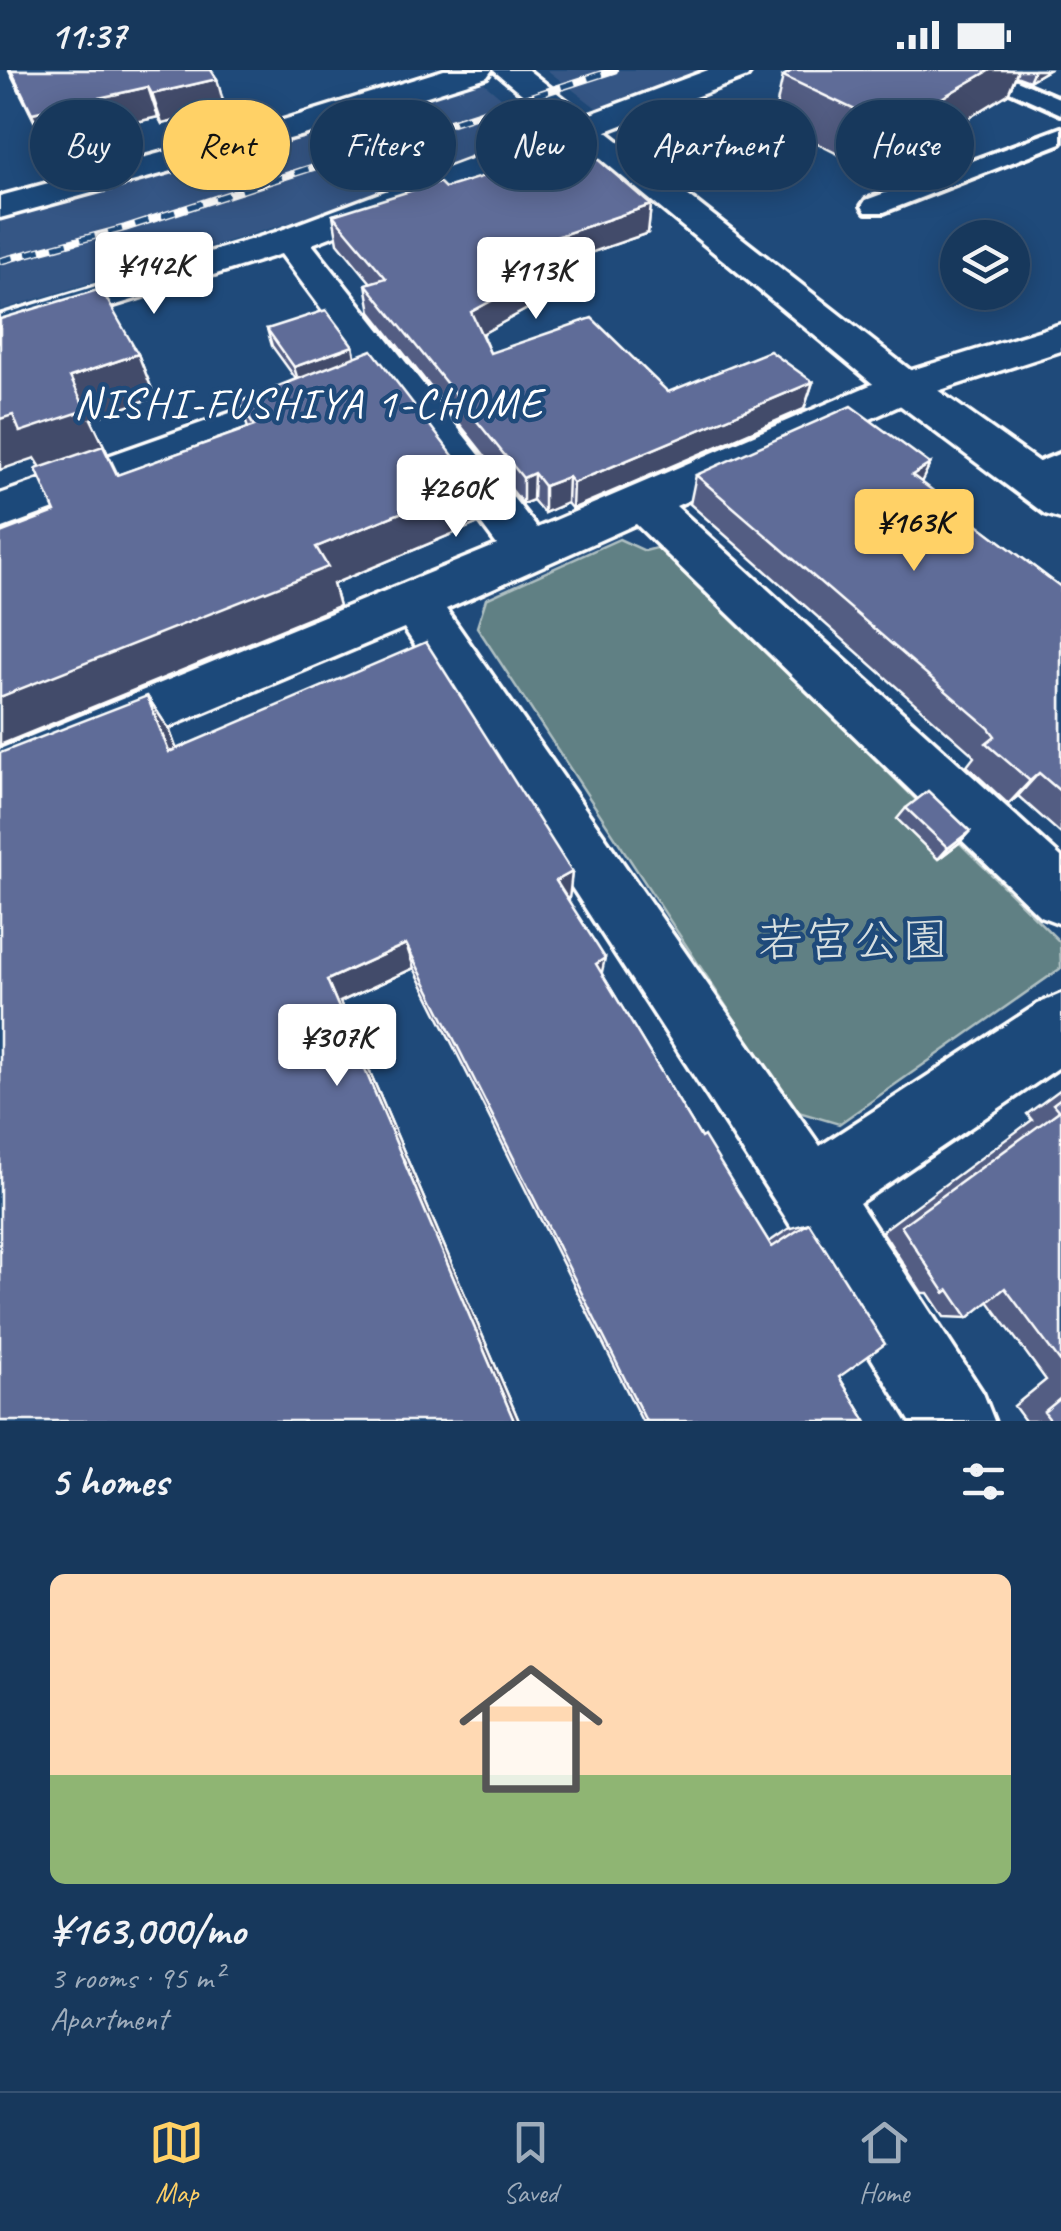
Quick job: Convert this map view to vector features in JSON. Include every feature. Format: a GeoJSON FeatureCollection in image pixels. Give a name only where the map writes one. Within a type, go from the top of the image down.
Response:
{"type":"FeatureCollection","features":[{"type":"Feature","properties":{"kind":"street"},"geometry":{"type":"LineString","coordinates":[[0,207],[292,128],[476,70]]}},
{"type":"Feature","properties":{"kind":"street"},"geometry":{"type":"LineString","coordinates":[[509,70],[549,100]]}},
{"type":"Feature","properties":{"kind":"street"},"geometry":{"type":"LineString","coordinates":[[597,127],[736,70]]}},
{"type":"Feature","properties":{"kind":"street"},"geometry":{"type":"LineString","coordinates":[[597,137],[904,388],[1050,482]]}},
{"type":"Feature","properties":{"kind":"street"},"geometry":{"type":"LineString","coordinates":[[0,328],[289,240],[476,171]]}},
{"type":"Feature","properties":{"kind":"street"},"geometry":{"type":"LineString","coordinates":[[289,240],[529,552]]}},
{"type":"Feature","properties":{"kind":"street"},"geometry":{"type":"LineString","coordinates":[[0,774],[414,602],[904,388],[1061,337]]}},
{"type":"Feature","properties":{"kind":"street"},"geometry":{"type":"LineString","coordinates":[[0,512],[386,370]]}},
{"type":"Feature","properties":{"kind":"street"},"geometry":{"type":"LineString","coordinates":[[642,502],[1061,896]]}},
{"type":"Feature","properties":{"kind":"street"},"geometry":{"type":"LineString","coordinates":[[414,602],[810,1193],[955,1421]]}},
{"type":"Feature","properties":{"kind":"street"},"geometry":{"type":"LineString","coordinates":[[810,1193],[1061,1026]]}},
{"type":"Feature","properties":{"kind":"lane"},"geometry":{"type":"LineString","coordinates":[[974,70],[1061,106]]}},
{"type":"Feature","properties":{"kind":"lane"},"geometry":{"type":"LineString","coordinates":[[875,206],[1061,135]]}},
{"type":"Feature","properties":{"kind":"shaded area"},"geometry":{"type":"Polygon","coordinates":[[[547,70],[709,70],[635,100],[617,100],[617,107],[603,113],[597,108],[597,100],[586,100],[547,70]]]}},
{"type":"Feature","properties":{"kind":"shaded area"},"geometry":{"type":"Polygon","coordinates":[[[483,82],[504,100],[476,100],[476,156],[456,163],[456,100],[425,100],[483,82]]]}},
{"type":"Feature","properties":{"kind":"shaded area"},"geometry":{"type":"Polygon","coordinates":[[[310,135],[310,190],[381,190],[295,221],[0,310],[0,221],[113,190],[143,190],[143,182],[163,176],[163,190],[290,190],[290,141],[310,135]]]}},
{"type":"Feature","properties":{"kind":"green space","name":"若宮公園"},"geometry":{"type":"Polygon","coordinates":[[[619,539],[645,551],[660,547],[1060,942],[1061,968],[839,1124],[795,1111],[477,627],[486,599],[619,539]]]}},
{"type":"Feature","properties":{"kind":"building"},"geometry":{"type":"Polygon","coordinates":[[[11,70],[211,70],[217,79],[152,94],[148,87],[90,100],[30,100],[30,109],[11,70]]]}},
{"type":"Feature","properties":{"kind":"building"},"geometry":{"type":"Polygon","coordinates":[[[794,70],[990,70],[938,100],[836,101],[783,76],[794,70]]]}},
{"type":"Feature","properties":{"kind":"building"},"geometry":{"type":"Polygon","coordinates":[[[597,159],[617,176],[617,190],[634,190],[651,205],[523,248],[546,271],[471,312],[490,353],[592,318],[668,392],[770,351],[813,382],[573,483],[568,477],[544,486],[534,473],[523,478],[366,284],[386,278],[333,215],[413,190],[456,190],[456,185],[476,179],[476,190],[597,190],[597,159]]]}},
{"type":"Feature","properties":{"kind":"building"},"geometry":{"type":"Polygon","coordinates":[[[101,289],[138,354],[70,377],[86,410],[20,432],[13,415],[0,419],[0,319],[101,289]]]}},
{"type":"Feature","properties":{"kind":"building"},"geometry":{"type":"Polygon","coordinates":[[[326,310],[353,346],[294,367],[267,329],[326,310]]]}},
{"type":"Feature","properties":{"kind":"building"},"geometry":{"type":"Polygon","coordinates":[[[372,350],[474,483],[316,547],[328,567],[0,697],[0,533],[55,512],[36,469],[103,446],[117,475],[254,426],[239,402],[372,350]]]}},
{"type":"Feature","properties":{"kind":"building"},"geometry":{"type":"Polygon","coordinates":[[[851,406],[930,464],[912,475],[1061,587],[1061,792],[1039,773],[1030,781],[986,743],[995,736],[989,728],[696,475],[851,406]]]}},
{"type":"Feature","properties":{"kind":"building"},"geometry":{"type":"Polygon","coordinates":[[[426,642],[572,872],[556,881],[605,958],[596,964],[772,1247],[809,1223],[885,1344],[839,1377],[866,1421],[646,1421],[406,944],[327,980],[514,1421],[0,1421],[0,753],[147,696],[169,752],[426,642]]]}},
{"type":"Feature","properties":{"kind":"building"},"geometry":{"type":"Polygon","coordinates":[[[928,791],[970,831],[948,848],[906,808],[928,791]]]}},
{"type":"Feature","properties":{"kind":"building"},"geometry":{"type":"Polygon","coordinates":[[[1061,1098],[1061,1363],[1005,1288],[968,1318],[949,1290],[945,1293],[901,1226],[1059,1111],[1053,1104],[1061,1098]]]}},
{"type":"Feature","properties":{"kind":"building"},"geometry":{"type":"Polygon","coordinates":[[[1061,1398],[1061,1421],[1051,1421],[1044,1412],[1061,1398]]]}},
{"type":"Feature","properties":{"kind":"railway"},"geometry":{"type":"LineString","coordinates":[[0,261],[125,228],[614,70]]}},
{"type":"Feature","properties":{"kind":"district","name":"NISHI-FUSHIYA 1-CHOME"},"geometry":{"type":"Point","coordinates":[309,402]}}]}
